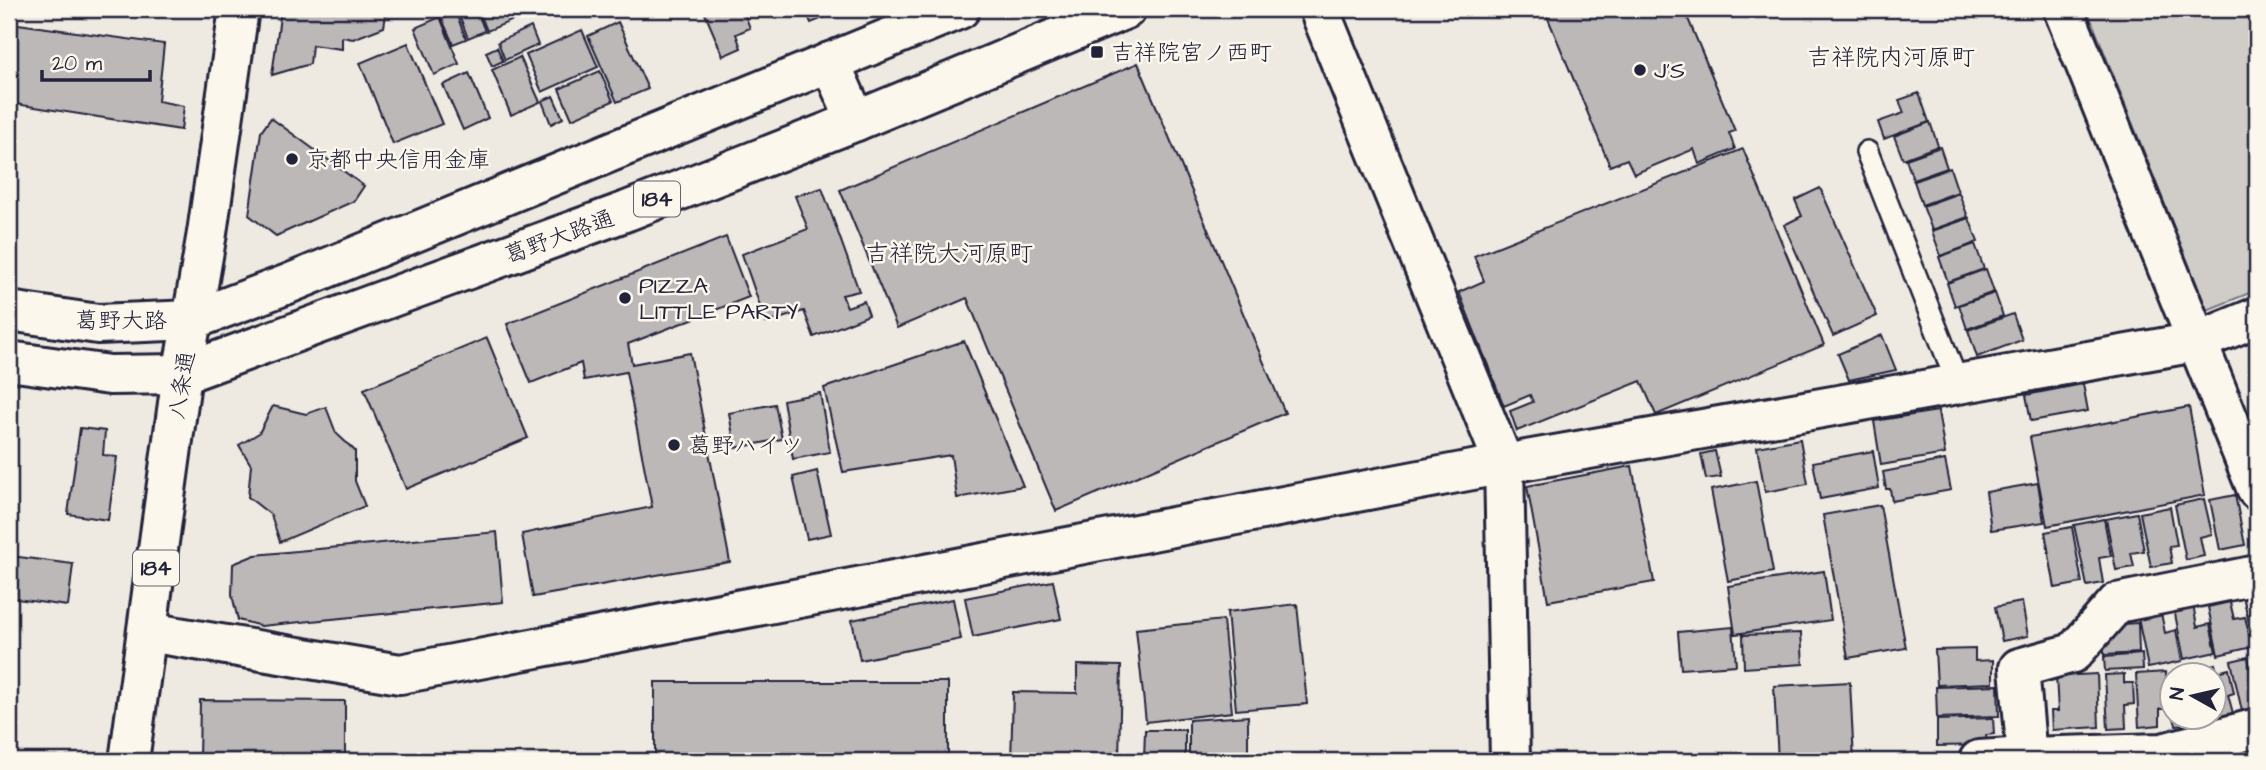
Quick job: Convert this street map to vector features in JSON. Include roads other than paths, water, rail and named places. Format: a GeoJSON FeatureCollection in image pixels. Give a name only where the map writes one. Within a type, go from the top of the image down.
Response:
{"type":"FeatureCollection","features":[{"type":"Feature","properties":{"kind":"street","name":"八条通"},"geometry":{"type":"LineString","coordinates":[[129,761],[182,374],[207,233],[239,9]]}},
{"type":"Feature","properties":{"kind":"street"},"geometry":{"type":"LineString","coordinates":[[192,320],[288,284],[960,9]]}},
{"type":"Feature","properties":{"kind":"street","name":"葛野大路通"},"geometry":{"type":"LineString","coordinates":[[182,374],[627,211],[856,121],[1126,9]]}},
{"type":"Feature","properties":{"kind":"street"},"geometry":{"type":"LineString","coordinates":[[1319,9],[1504,464],[1510,761]]}},
{"type":"Feature","properties":{"kind":"street"},"geometry":{"type":"LineString","coordinates":[[2063,9],[2257,490]]}},
{"type":"Feature","properties":{"kind":"street"},"geometry":{"type":"LineString","coordinates":[[830,62],[856,121]]}},
{"type":"Feature","properties":{"kind":"street","name":"葛野大路"},"geometry":{"type":"LineString","coordinates":[[9,311],[98,324],[192,320]]}},
{"type":"Feature","properties":{"kind":"street"},"geometry":{"type":"LineString","coordinates":[[148,632],[400,674],[1504,464],[2196,342],[2257,317]]}},
{"type":"Feature","properties":{"kind":"street"},"geometry":{"type":"LineString","coordinates":[[9,361],[110,375],[182,374]]}},
{"type":"Feature","properties":{"kind":"street"},"geometry":{"type":"LineString","coordinates":[[2027,757],[2019,668],[2073,653],[2117,603],[2257,575]]}},
{"type":"Feature","properties":{"kind":"street"},"geometry":{"type":"LineString","coordinates":[[1979,760],[2162,752],[2257,728]]}},
{"type":"Feature","properties":{"kind":"lane"},"geometry":{"type":"LineString","coordinates":[[1867,152],[1958,384]]}},
{"type":"Feature","properties":{"kind":"place","name":"吉祥院宮ノ西町"},"geometry":{"type":"Point","coordinates":[1097,52]}},
{"type":"Feature","properties":{"kind":"place","name":"J'S"},"geometry":{"type":"Point","coordinates":[1640,70]}},
{"type":"Feature","properties":{"kind":"place","name":"京都中央信用金庫"},"geometry":{"type":"Point","coordinates":[292,159]}},
{"type":"Feature","properties":{"kind":"place","name":"PIZZA LITTLE PARTY"},"geometry":{"type":"Point","coordinates":[625,298]}},
{"type":"Feature","properties":{"kind":"place","name":"葛野ハイツ"},"geometry":{"type":"Point","coordinates":[674,445]}},
{"type":"Feature","properties":{"kind":"district","name":"吉祥院内河原町"},"geometry":{"type":"Point","coordinates":[1891,57]}},
{"type":"Feature","properties":{"kind":"district","name":"吉祥院大河原町"},"geometry":{"type":"Point","coordinates":[949,253]}}]}
